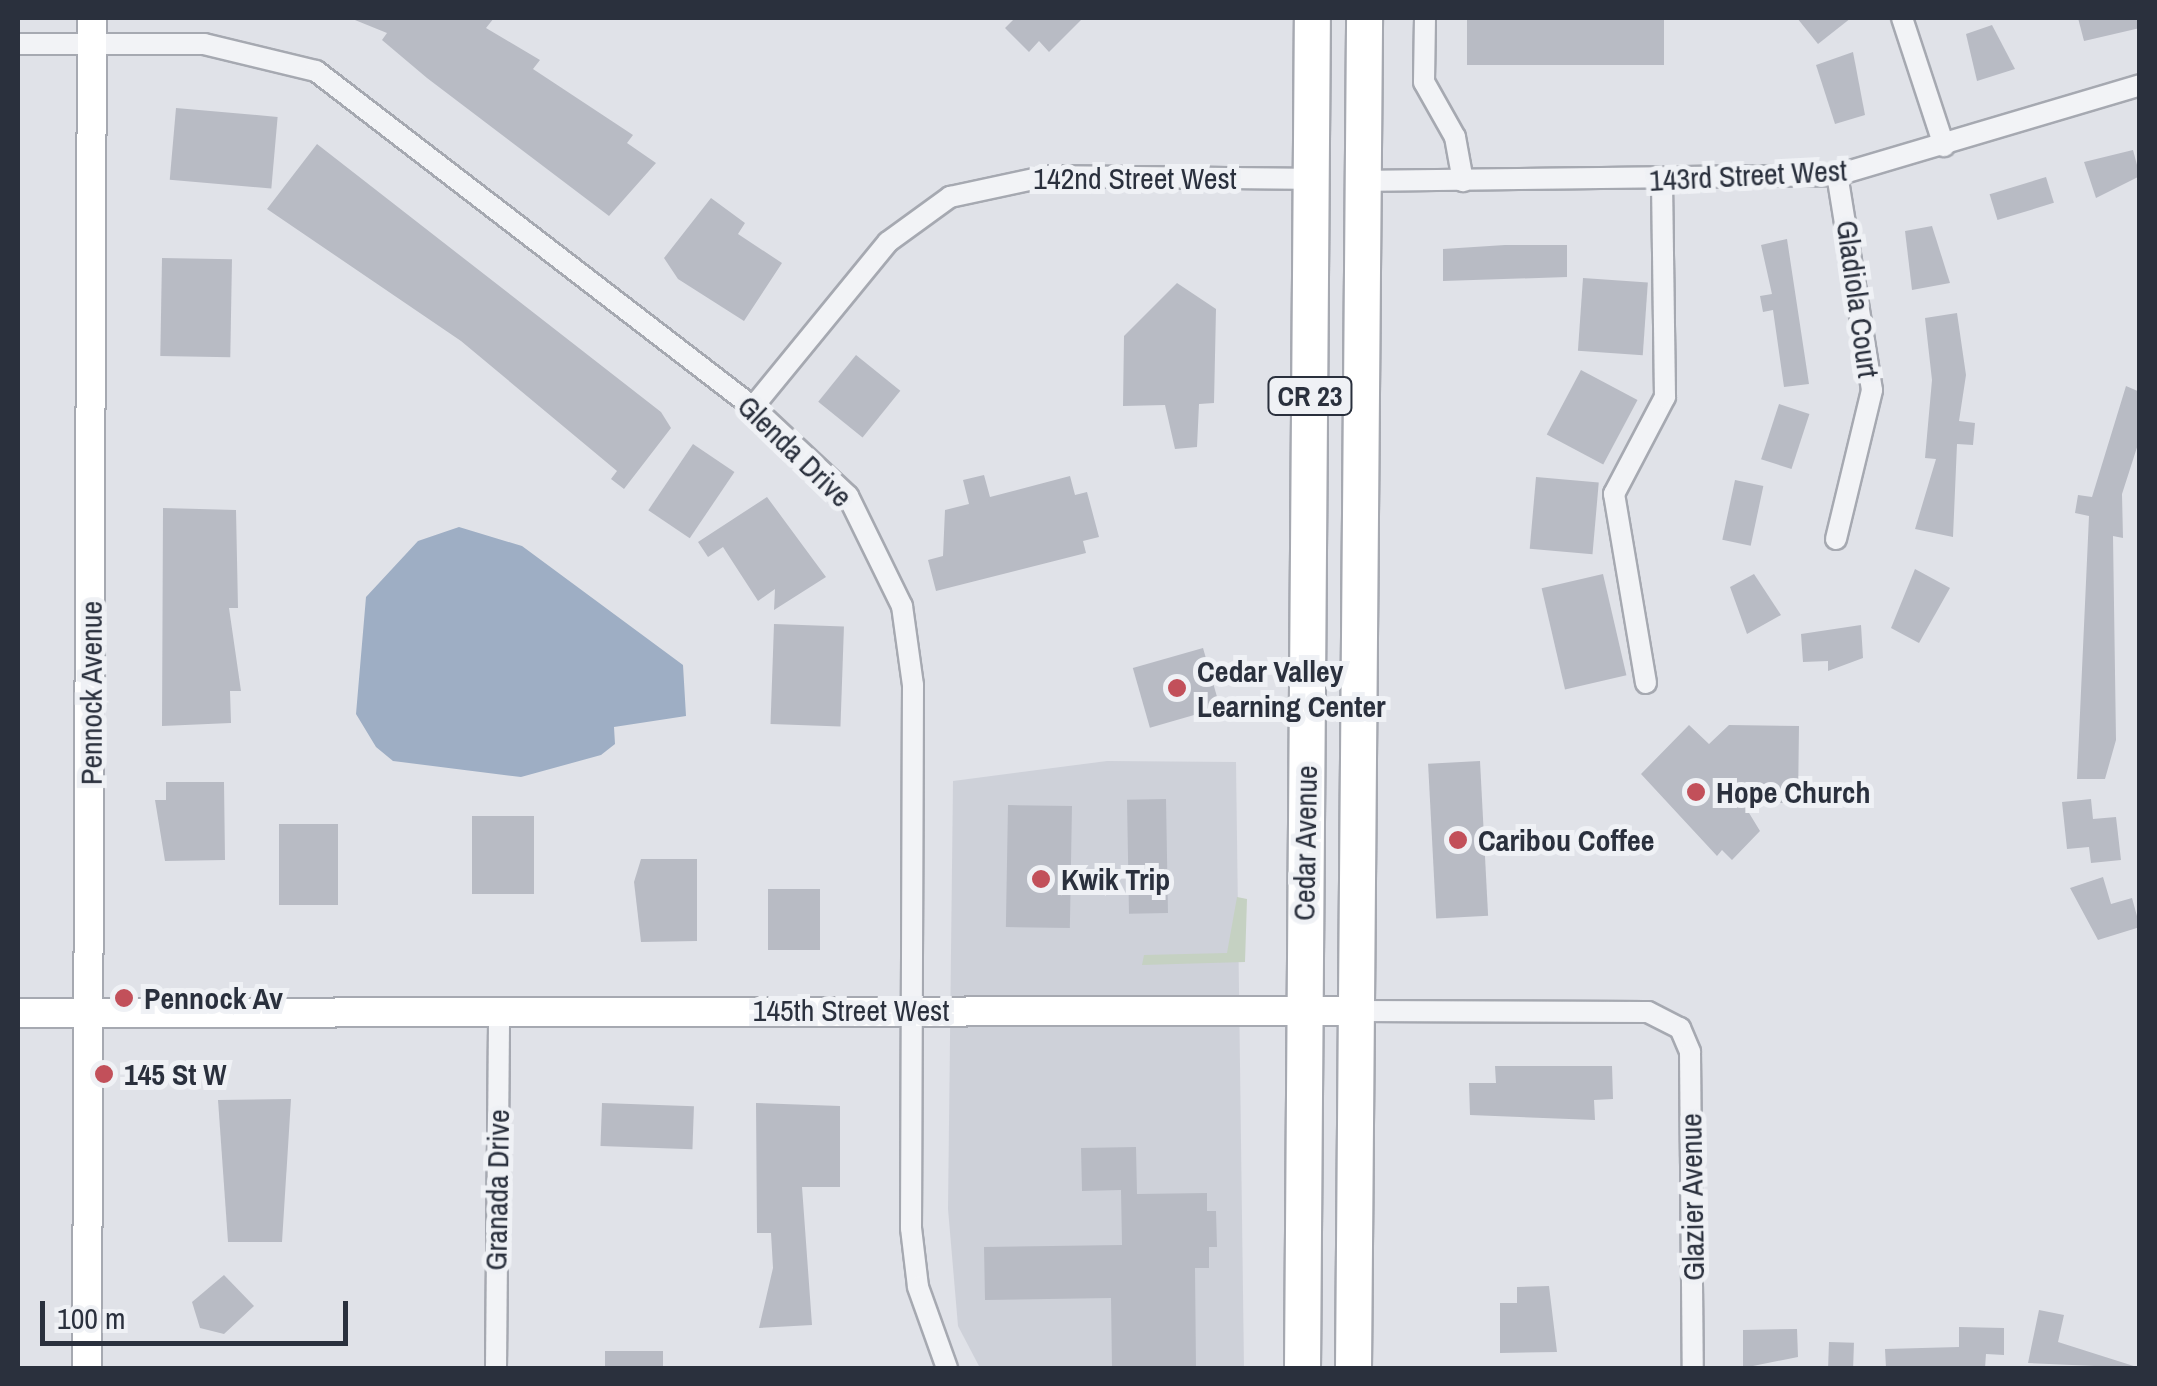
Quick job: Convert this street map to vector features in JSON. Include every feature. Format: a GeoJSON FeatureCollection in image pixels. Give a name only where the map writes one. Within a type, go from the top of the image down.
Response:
{"type":"FeatureCollection","features":[{"type":"Feature","properties":{"kind":"highway","name":"Cedar Avenue"},"geometry":{"type":"LineString","coordinates":[[1302,1368],[1312,18]]}},
{"type":"Feature","properties":{"kind":"highway","name":"Cedar Avenue"},"geometry":{"type":"LineString","coordinates":[[1354,1368],[1364,18]]}},
{"type":"Feature","properties":{"kind":"street"},"geometry":{"type":"LineString","coordinates":[[1425,18],[1424,82],[1455,137],[1464,182]]}},
{"type":"Feature","properties":{"kind":"street"},"geometry":{"type":"LineString","coordinates":[[1902,18],[1944,146]]}},
{"type":"Feature","properties":{"kind":"street","name":"Glenda Drive"},"geometry":{"type":"LineString","coordinates":[[18,44],[92,31],[204,44],[316,71],[754,407],[848,496],[902,606],[913,684],[912,1228],[918,1287],[948,1368]]}},
{"type":"Feature","properties":{"kind":"street","name":"Pennock Avenue"},"geometry":{"type":"LineString","coordinates":[[86,1368],[92,31]]}},
{"type":"Feature","properties":{"kind":"street","name":"143rd Street West"},"geometry":{"type":"LineString","coordinates":[[1365,181],[1662,182],[1838,175],[2140,84]]}},
{"type":"Feature","properties":{"kind":"street","name":"Gladiola Court"},"geometry":{"type":"LineString","coordinates":[[1836,539],[1872,390],[1838,175]]}},
{"type":"Feature","properties":{"kind":"street","name":"142nd Street West"},"geometry":{"type":"LineString","coordinates":[[754,407],[879,251],[950,198],[1048,176],[1312,179]]}},
{"type":"Feature","properties":{"kind":"street"},"geometry":{"type":"LineString","coordinates":[[1646,682],[1614,494],[1665,397],[1662,182]]}},
{"type":"Feature","properties":{"kind":"street","name":"Granada Drive"},"geometry":{"type":"LineString","coordinates":[[496,1368],[499,1011]]}},
{"type":"Feature","properties":{"kind":"street","name":"145th Street West"},"geometry":{"type":"LineString","coordinates":[[18,1013],[1648,1012],[1680,1028]]}},
{"type":"Feature","properties":{"kind":"street","name":"Glazier Avenue"},"geometry":{"type":"LineString","coordinates":[[1680,1028],[1690,1052],[1693,1368]]}},
{"type":"Feature","properties":{"kind":"shaded area"},"geometry":{"type":"Polygon","coordinates":[[[1107,761],[1236,762],[1244,1368],[980,1368],[958,1326],[948,1209],[953,781],[1107,761]]]}},
{"type":"Feature","properties":{"kind":"green space"},"geometry":{"type":"Polygon","coordinates":[[[1237,897],[1247,899],[1245,962],[1142,965],[1144,955],[1227,953],[1237,897]]]}},
{"type":"Feature","properties":{"kind":"water"},"geometry":{"type":"Polygon","coordinates":[[[459,527],[522,546],[683,665],[686,716],[614,727],[615,744],[601,755],[521,777],[393,761],[376,747],[356,714],[366,597],[418,541],[459,527]]]}},
{"type":"Feature","properties":{"kind":"building"},"geometry":{"type":"Polygon","coordinates":[[[350,18],[494,18],[486,28],[540,60],[533,69],[633,135],[627,143],[656,163],[609,216],[427,78],[382,40],[387,33],[350,18]]]}},
{"type":"Feature","properties":{"kind":"building"},"geometry":{"type":"Polygon","coordinates":[[[1015,18],[1083,18],[1049,52],[1039,41],[1029,52],[1005,28],[1015,18]]]}},
{"type":"Feature","properties":{"kind":"building"},"geometry":{"type":"Polygon","coordinates":[[[1467,18],[1664,18],[1664,65],[1467,65],[1467,18]]]}},
{"type":"Feature","properties":{"kind":"building"},"geometry":{"type":"Polygon","coordinates":[[[1797,18],[1851,18],[1818,44],[1797,18]]]}},
{"type":"Feature","properties":{"kind":"building"},"geometry":{"type":"Polygon","coordinates":[[[2078,18],[2140,18],[2140,28],[2084,41],[2078,18]]]}},
{"type":"Feature","properties":{"kind":"building"},"geometry":{"type":"Polygon","coordinates":[[[1992,25],[2015,69],[1977,81],[1966,34],[1992,25]]]}},
{"type":"Feature","properties":{"kind":"building"},"geometry":{"type":"Polygon","coordinates":[[[1853,52],[1865,115],[1835,124],[1816,65],[1853,52]]]}},
{"type":"Feature","properties":{"kind":"building"},"geometry":{"type":"Polygon","coordinates":[[[176,108],[278,117],[271,189],[170,180],[176,108]]]}},
{"type":"Feature","properties":{"kind":"building"},"geometry":{"type":"Polygon","coordinates":[[[317,144],[661,412],[671,428],[624,489],[611,479],[617,471],[461,341],[267,209],[317,144]]]}},
{"type":"Feature","properties":{"kind":"building"},"geometry":{"type":"Polygon","coordinates":[[[2133,150],[2140,176],[2096,198],[2084,162],[2133,150]]]}},
{"type":"Feature","properties":{"kind":"building"},"geometry":{"type":"Polygon","coordinates":[[[2046,177],[2054,203],[1997,220],[1990,194],[2046,177]]]}},
{"type":"Feature","properties":{"kind":"building"},"geometry":{"type":"Polygon","coordinates":[[[711,198],[745,223],[738,234],[782,263],[744,321],[678,279],[664,258],[711,198]]]}},
{"type":"Feature","properties":{"kind":"building"},"geometry":{"type":"Polygon","coordinates":[[[1932,226],[1950,283],[1912,290],[1905,231],[1932,226]]]}},
{"type":"Feature","properties":{"kind":"building"},"geometry":{"type":"Polygon","coordinates":[[[1787,239],[1809,384],[1784,387],[1773,310],[1763,312],[1760,296],[1772,294],[1761,245],[1787,239]]]}},
{"type":"Feature","properties":{"kind":"building"},"geometry":{"type":"Polygon","coordinates":[[[1567,245],[1567,277],[1443,281],[1443,249],[1567,245]]]}},
{"type":"Feature","properties":{"kind":"building"},"geometry":{"type":"Polygon","coordinates":[[[162,258],[232,259],[230,357],[160,356],[162,258]]]}},
{"type":"Feature","properties":{"kind":"building"},"geometry":{"type":"Polygon","coordinates":[[[1583,278],[1648,283],[1643,355],[1578,351],[1583,278]]]}},
{"type":"Feature","properties":{"kind":"building"},"geometry":{"type":"Polygon","coordinates":[[[1177,283],[1216,309],[1214,403],[1199,404],[1197,447],[1175,449],[1165,405],[1123,406],[1124,336],[1177,283]]]}},
{"type":"Feature","properties":{"kind":"building"},"geometry":{"type":"Polygon","coordinates":[[[1957,313],[1966,375],[1959,421],[1975,423],[1973,445],[1957,444],[1953,537],[1915,529],[1936,459],[1925,458],[1932,380],[1925,318],[1957,313]]]}},
{"type":"Feature","properties":{"kind":"building"},"geometry":{"type":"Polygon","coordinates":[[[856,355],[900,391],[863,438],[818,402],[856,355]]]}},
{"type":"Feature","properties":{"kind":"building"},"geometry":{"type":"Polygon","coordinates":[[[1581,370],[1638,400],[1603,465],[1547,434],[1581,370]]]}},
{"type":"Feature","properties":{"kind":"building"},"geometry":{"type":"Polygon","coordinates":[[[2126,386],[2140,392],[2140,438],[2122,494],[2123,538],[2113,536],[2116,740],[2105,779],[2077,779],[2089,516],[2075,513],[2078,495],[2092,497],[2126,386]]]}},
{"type":"Feature","properties":{"kind":"building"},"geometry":{"type":"Polygon","coordinates":[[[1779,404],[1809,414],[1792,469],[1761,459],[1779,404]]]}},
{"type":"Feature","properties":{"kind":"building"},"geometry":{"type":"Polygon","coordinates":[[[693,444],[734,472],[690,538],[648,510],[693,444]]]}},
{"type":"Feature","properties":{"kind":"building"},"geometry":{"type":"Polygon","coordinates":[[[984,475],[990,497],[1070,476],[1075,495],[1087,492],[1099,537],[1083,541],[1086,553],[936,591],[928,560],[943,556],[945,510],[969,504],[963,480],[984,475]]]}},
{"type":"Feature","properties":{"kind":"building"},"geometry":{"type":"Polygon","coordinates":[[[1536,477],[1599,482],[1592,554],[1530,549],[1536,477]]]}},
{"type":"Feature","properties":{"kind":"building"},"geometry":{"type":"Polygon","coordinates":[[[1735,480],[1763,486],[1751,546],[1722,540],[1735,480]]]}},
{"type":"Feature","properties":{"kind":"building"},"geometry":{"type":"Polygon","coordinates":[[[767,497],[826,577],[774,610],[775,589],[758,601],[723,547],[708,557],[698,542],[767,497]]]}},
{"type":"Feature","properties":{"kind":"building"},"geometry":{"type":"Polygon","coordinates":[[[163,508],[236,510],[238,608],[229,608],[241,691],[230,691],[231,723],[162,726],[163,508]]]}},
{"type":"Feature","properties":{"kind":"building"},"geometry":{"type":"Polygon","coordinates":[[[1915,569],[1950,588],[1919,643],[1891,628],[1915,569]]]}},
{"type":"Feature","properties":{"kind":"building"},"geometry":{"type":"Polygon","coordinates":[[[1603,574],[1626,675],[1565,690],[1542,588],[1603,574]]]}},
{"type":"Feature","properties":{"kind":"building"},"geometry":{"type":"Polygon","coordinates":[[[1754,574],[1781,615],[1747,634],[1730,587],[1754,574]]]}},
{"type":"Feature","properties":{"kind":"building"},"geometry":{"type":"Polygon","coordinates":[[[774,624],[844,626],[840,726],[771,724],[774,624]]]}},
{"type":"Feature","properties":{"kind":"building"},"geometry":{"type":"Polygon","coordinates":[[[1861,625],[1863,658],[1828,671],[1828,661],[1803,662],[1801,634],[1861,625]]]}},
{"type":"Feature","properties":{"kind":"building","name":"Cedar Valley Learning Center"},"geometry":{"type":"Polygon","coordinates":[[[1203,648],[1220,708],[1150,728],[1133,668],[1203,648]]]}},
{"type":"Feature","properties":{"kind":"building","name":"Hope Church"},"geometry":{"type":"Polygon","coordinates":[[[1689,725],[1709,744],[1729,725],[1799,726],[1798,803],[1743,803],[1760,831],[1732,860],[1722,850],[1717,856],[1641,774],[1689,725]]]}},
{"type":"Feature","properties":{"kind":"building","name":"Caribou Coffee"},"geometry":{"type":"Polygon","coordinates":[[[1480,761],[1488,916],[1436,919],[1428,764],[1480,761]]]}},
{"type":"Feature","properties":{"kind":"building"},"geometry":{"type":"Polygon","coordinates":[[[166,782],[224,782],[225,860],[165,861],[155,800],[166,800],[166,782]]]}},
{"type":"Feature","properties":{"kind":"building","name":"Kwik Trip"},"geometry":{"type":"Polygon","coordinates":[[[1166,799],[1168,913],[1129,914],[1127,800],[1166,799]]]}},
{"type":"Feature","properties":{"kind":"building"},"geometry":{"type":"Polygon","coordinates":[[[2091,799],[2093,819],[2116,817],[2121,860],[2091,863],[2089,847],[2067,849],[2062,802],[2091,799]]]}},
{"type":"Feature","properties":{"kind":"building","name":"Kwik Trip"},"geometry":{"type":"Polygon","coordinates":[[[1008,805],[1072,806],[1070,928],[1006,927],[1008,805]]]}},
{"type":"Feature","properties":{"kind":"building"},"geometry":{"type":"Polygon","coordinates":[[[472,816],[534,816],[534,894],[472,894],[472,816]]]}},
{"type":"Feature","properties":{"kind":"building"},"geometry":{"type":"Polygon","coordinates":[[[279,824],[338,824],[338,905],[279,905],[279,824]]]}},
{"type":"Feature","properties":{"kind":"building"},"geometry":{"type":"Polygon","coordinates":[[[641,859],[697,859],[697,941],[641,942],[634,882],[641,859]]]}},
{"type":"Feature","properties":{"kind":"building"},"geometry":{"type":"Polygon","coordinates":[[[2103,877],[2111,904],[2132,898],[2140,927],[2098,940],[2070,888],[2103,877]]]}},
{"type":"Feature","properties":{"kind":"building"},"geometry":{"type":"Polygon","coordinates":[[[768,889],[820,889],[820,950],[768,950],[768,889]]]}},
{"type":"Feature","properties":{"kind":"building"},"geometry":{"type":"Polygon","coordinates":[[[1495,1066],[1612,1066],[1613,1099],[1594,1100],[1595,1120],[1470,1115],[1469,1083],[1496,1083],[1495,1066]]]}},
{"type":"Feature","properties":{"kind":"building"},"geometry":{"type":"Polygon","coordinates":[[[291,1099],[282,1242],[228,1242],[218,1100],[291,1099]]]}},
{"type":"Feature","properties":{"kind":"building"},"geometry":{"type":"Polygon","coordinates":[[[602,1103],[694,1106],[692,1149],[600,1146],[602,1103]]]}},
{"type":"Feature","properties":{"kind":"building"},"geometry":{"type":"Polygon","coordinates":[[[756,1103],[840,1106],[840,1187],[802,1187],[812,1325],[759,1328],[773,1268],[771,1233],[757,1233],[756,1103]]]}},
{"type":"Feature","properties":{"kind":"building"},"geometry":{"type":"Polygon","coordinates":[[[1136,1147],[1137,1194],[1207,1193],[1207,1211],[1216,1211],[1217,1247],[1209,1247],[1209,1268],[1195,1268],[1196,1368],[1112,1368],[1111,1298],[985,1300],[984,1247],[1122,1245],[1121,1190],[1082,1191],[1081,1148],[1136,1147]]]}},
{"type":"Feature","properties":{"kind":"building"},"geometry":{"type":"Polygon","coordinates":[[[224,1275],[254,1306],[224,1334],[200,1328],[192,1302],[224,1275]]]}},
{"type":"Feature","properties":{"kind":"building"},"geometry":{"type":"Polygon","coordinates":[[[1549,1286],[1557,1352],[1500,1353],[1500,1303],[1517,1303],[1517,1287],[1549,1286]]]}},
{"type":"Feature","properties":{"kind":"building"},"geometry":{"type":"Polygon","coordinates":[[[2039,1310],[2064,1315],[2058,1342],[2140,1368],[2028,1363],[2039,1310]]]}},
{"type":"Feature","properties":{"kind":"building"},"geometry":{"type":"Polygon","coordinates":[[[1959,1327],[2004,1328],[2004,1355],[1986,1354],[1985,1368],[1886,1368],[1885,1349],[1959,1347],[1959,1327]]]}},
{"type":"Feature","properties":{"kind":"building"},"geometry":{"type":"Polygon","coordinates":[[[1797,1329],[1798,1357],[1743,1368],[1743,1330],[1797,1329]]]}},
{"type":"Feature","properties":{"kind":"building"},"geometry":{"type":"Polygon","coordinates":[[[1829,1342],[1854,1343],[1853,1368],[1828,1368],[1829,1342]]]}},
{"type":"Feature","properties":{"kind":"building"},"geometry":{"type":"Polygon","coordinates":[[[605,1351],[663,1351],[663,1368],[605,1368],[605,1351]]]}},
{"type":"Feature","properties":{"kind":"place","name":"Cedar Valley Learning Center"},"geometry":{"type":"Point","coordinates":[1177,688]}},
{"type":"Feature","properties":{"kind":"place","name":"Hope Church"},"geometry":{"type":"Point","coordinates":[1696,792]}},
{"type":"Feature","properties":{"kind":"place","name":"Caribou Coffee"},"geometry":{"type":"Point","coordinates":[1458,840]}},
{"type":"Feature","properties":{"kind":"place","name":"Kwik Trip"},"geometry":{"type":"Point","coordinates":[1041,879]}},
{"type":"Feature","properties":{"kind":"place","name":"Pennock Av"},"geometry":{"type":"Point","coordinates":[124,998]}},
{"type":"Feature","properties":{"kind":"place","name":"145 St W"},"geometry":{"type":"Point","coordinates":[104,1074]}}]}
